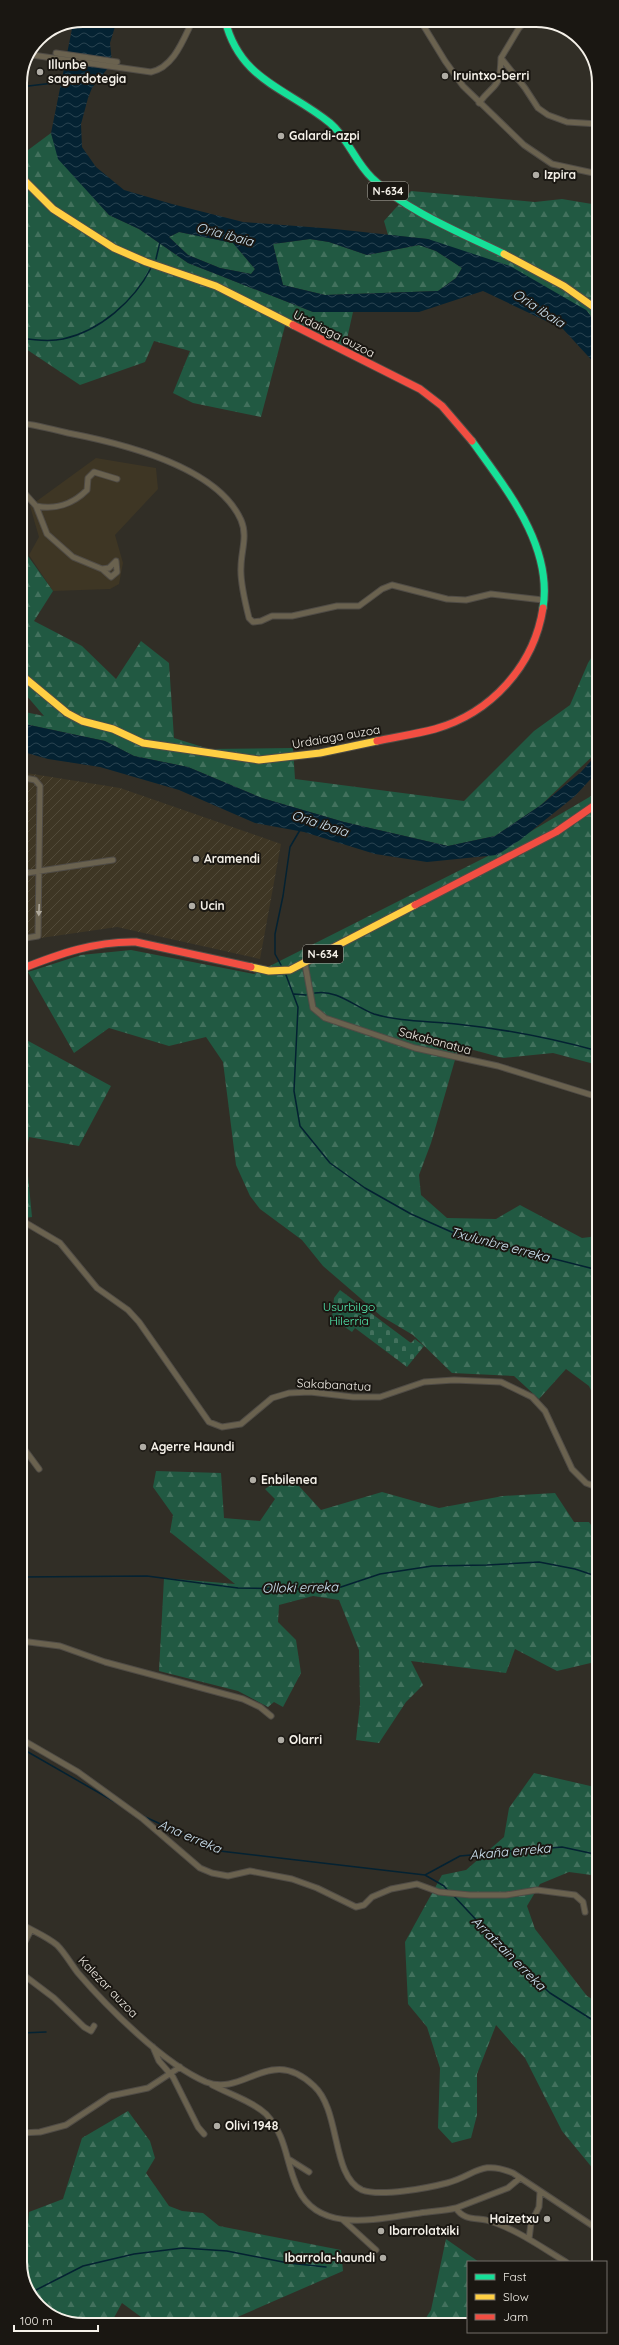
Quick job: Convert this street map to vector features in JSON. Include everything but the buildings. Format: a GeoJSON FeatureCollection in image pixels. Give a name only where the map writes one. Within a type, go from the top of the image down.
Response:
{"type":"FeatureCollection","features":[{"type":"Feature","properties":{"kind":"main road","name":"N-634"},"geometry":{"type":"LineString","coordinates":[[227,27],[233,47],[248,66],[331,124],[342,136],[362,168],[380,186],[436,219],[566,287],[592,306]]}},
{"type":"Feature","properties":{"kind":"main road","name":"Urdaiaga auzoa"},"geometry":{"type":"LineString","coordinates":[[27,184],[44,202],[63,216],[124,254],[218,287],[430,396],[460,426],[528,523],[536,542],[542,566],[543,600],[543,611],[535,638],[521,668],[504,690],[490,703],[452,723],[435,729],[320,753],[259,760],[194,752],[143,743],[114,729],[82,721],[67,713],[27,680]]}},
{"type":"Feature","properties":{"kind":"main road","name":"N-634"},"geometry":{"type":"LineString","coordinates":[[27,966],[78,947],[117,942],[136,942],[269,971],[290,970],[305,964],[556,832],[592,807]]}},
{"type":"Feature","properties":{"kind":"street"},"geometry":{"type":"LineString","coordinates":[[55,55],[138,72],[160,70],[167,65],[174,56],[189,27]]}},
{"type":"Feature","properties":{"kind":"street"},"geometry":{"type":"LineString","coordinates":[[424,27],[445,61],[463,86],[524,145],[552,164],[592,173]]}},
{"type":"Feature","properties":{"kind":"street"},"geometry":{"type":"LineString","coordinates":[[479,103],[497,85],[500,79],[500,58],[519,28]]}},
{"type":"Feature","properties":{"kind":"street"},"geometry":{"type":"LineString","coordinates":[[35,55],[55,55],[117,62]]}},
{"type":"Feature","properties":{"kind":"street"},"geometry":{"type":"LineString","coordinates":[[500,58],[525,88],[538,108],[567,122],[592,124]]}},
{"type":"Feature","properties":{"kind":"street"},"geometry":{"type":"LineString","coordinates":[[27,424],[125,445],[169,460],[216,489],[236,510],[244,528],[241,568],[249,618],[253,622],[261,621],[272,616],[292,616],[337,606],[355,607],[366,602],[382,589],[392,586],[446,599],[466,600],[491,594],[543,600]]}},
{"type":"Feature","properties":{"kind":"street"},"geometry":{"type":"LineString","coordinates":[[36,506],[54,508],[80,498],[87,490],[88,478],[94,472],[117,479]]}},
{"type":"Feature","properties":{"kind":"street"},"geometry":{"type":"LineString","coordinates":[[27,496],[36,506],[47,534],[73,557],[102,569]]}},
{"type":"Feature","properties":{"kind":"street"},"geometry":{"type":"LineString","coordinates":[[27,780],[38,782],[40,871],[38,936],[27,938]]}},
{"type":"Feature","properties":{"kind":"street"},"geometry":{"type":"LineString","coordinates":[[27,873],[113,860]]}},
{"type":"Feature","properties":{"kind":"street","name":"Sakabanatua"},"geometry":{"type":"LineString","coordinates":[[305,964],[313,1008],[325,1018],[415,1048],[498,1066],[592,1095]]}},
{"type":"Feature","properties":{"kind":"street","name":"Sakabanatua"},"geometry":{"type":"LineString","coordinates":[[27,1224],[60,1243],[97,1288],[135,1318],[209,1422],[222,1427],[240,1424],[272,1398],[289,1393],[310,1392],[353,1397],[380,1397],[424,1382],[454,1380],[501,1382],[532,1397],[546,1411],[572,1469],[586,1483],[592,1486]]}},
{"type":"Feature","properties":{"kind":"street"},"geometry":{"type":"LineString","coordinates":[[27,1453],[39,1469]]}},
{"type":"Feature","properties":{"kind":"street"},"geometry":{"type":"LineString","coordinates":[[27,1642],[60,1646],[105,1662],[243,1699],[260,1707],[271,1716]]}},
{"type":"Feature","properties":{"kind":"street"},"geometry":{"type":"LineString","coordinates":[[27,1742],[58,1759],[123,1804],[143,1819],[185,1857],[212,1873],[228,1876],[250,1871],[265,1873],[317,1888],[356,1907],[364,1905],[372,1897],[391,1889],[417,1884],[455,1893],[506,1895],[537,1890],[575,1895],[583,1902],[585,1912]]}},
{"type":"Feature","properties":{"kind":"street","name":"Kalezar auzoa"},"geometry":{"type":"LineString","coordinates":[[27,1928],[58,1946],[94,1990],[153,2046],[180,2067],[206,2082],[224,2085],[231,2084],[272,2069],[292,2073],[307,2080],[320,2092],[329,2110],[348,2177],[358,2187],[367,2191],[391,2192],[447,2183],[481,2168],[501,2169],[520,2178],[592,2225]]}},
{"type":"Feature","properties":{"kind":"street"},"geometry":{"type":"LineString","coordinates":[[27,1938],[31,1930]]}},
{"type":"Feature","properties":{"kind":"street"},"geometry":{"type":"LineString","coordinates":[[27,1978],[54,1998],[84,2027],[91,2030],[94,2026]]}},
{"type":"Feature","properties":{"kind":"street"},"geometry":{"type":"LineString","coordinates":[[153,2046],[159,2061],[170,2074],[204,2134]]}},
{"type":"Feature","properties":{"kind":"street"},"geometry":{"type":"LineString","coordinates":[[27,2132],[54,2129],[66,2125],[110,2096],[148,2088],[180,2067]]}},
{"type":"Feature","properties":{"kind":"street"},"geometry":{"type":"LineString","coordinates":[[206,2082],[258,2108],[265,2114],[284,2140],[298,2188],[303,2198],[320,2212],[343,2220],[360,2221],[399,2217],[456,2208],[508,2188],[520,2178]]}},
{"type":"Feature","properties":{"kind":"street"},"geometry":{"type":"LineString","coordinates":[[290,2160],[309,2172]]}},
{"type":"Feature","properties":{"kind":"street"},"geometry":{"type":"LineString","coordinates":[[529,2239],[531,2223],[539,2206],[540,2192]]}},
{"type":"Feature","properties":{"kind":"street"},"geometry":{"type":"LineString","coordinates":[[456,2208],[460,2214],[474,2219],[486,2220],[529,2239],[564,2261]]}},
{"type":"Feature","properties":{"kind":"street"},"geometry":{"type":"LineString","coordinates":[[343,2220],[376,2250]]}},
{"type":"Feature","properties":{"kind":"shaded area"},"geometry":{"type":"Polygon","coordinates":[[[96,458],[156,468],[158,489],[115,535],[123,563],[119,584],[110,589],[53,591],[29,555],[39,537],[30,506],[96,458]]]}},
{"type":"Feature","properties":{"kind":"shaded area"},"geometry":{"type":"Polygon","coordinates":[[[27,773],[120,788],[281,844],[260,959],[117,927],[27,940],[27,773]]]}},
{"type":"Feature","properties":{"kind":"green space"},"geometry":{"type":"Polygon","coordinates":[[[51,133],[59,159],[109,215],[139,229],[188,263],[313,312],[353,312],[344,352],[286,322],[261,417],[193,403],[173,393],[190,351],[154,341],[145,362],[80,385],[27,350],[27,151],[51,133]]]}},
{"type":"Feature","properties":{"kind":"green space"},"geometry":{"type":"Polygon","coordinates":[[[411,191],[535,202],[562,199],[592,204],[592,318],[586,310],[428,239],[388,235],[384,221],[411,191]]]}},
{"type":"Feature","properties":{"kind":"green space"},"geometry":{"type":"Polygon","coordinates":[[[179,232],[233,243],[255,269],[251,274],[220,268],[188,255],[169,237],[179,232]]]}},
{"type":"Feature","properties":{"kind":"green space"},"geometry":{"type":"Polygon","coordinates":[[[310,239],[329,242],[367,255],[419,245],[436,251],[462,268],[456,278],[438,291],[325,295],[283,285],[273,244],[310,239]]]}},
{"type":"Feature","properties":{"kind":"green space"},"geometry":{"type":"Polygon","coordinates":[[[27,555],[53,591],[34,621],[82,646],[116,679],[141,641],[169,663],[174,738],[209,749],[293,748],[295,779],[464,801],[534,731],[570,705],[592,657],[592,757],[541,805],[495,836],[448,846],[344,822],[262,798],[188,767],[134,756],[105,741],[27,724],[27,712],[44,716],[27,696],[27,555]]]}},
{"type":"Feature","properties":{"kind":"green space"},"geometry":{"type":"Polygon","coordinates":[[[592,796],[592,1063],[553,1053],[503,1058],[459,1046],[431,1143],[419,1175],[421,1195],[447,1218],[496,1219],[520,1205],[582,1238],[592,1237],[592,1393],[589,1386],[566,1369],[539,1399],[514,1376],[452,1373],[413,1335],[381,1316],[323,1266],[302,1240],[260,1209],[250,1196],[236,1165],[223,1062],[206,1037],[169,1046],[109,1028],[74,1053],[28,972],[81,955],[131,950],[254,974],[494,853],[592,796]]]}},
{"type":"Feature","properties":{"kind":"green space"},"geometry":{"type":"Polygon","coordinates":[[[27,1040],[111,1086],[79,1146],[29,1137],[27,1149],[27,1040]]]}},
{"type":"Feature","properties":{"kind":"green space"},"geometry":{"type":"Polygon","coordinates":[[[27,1165],[32,1217],[27,1218],[27,1165]]]}},
{"type":"Feature","properties":{"kind":"green space","name":"Usurbilgo Hilerria"},"geometry":{"type":"Polygon","coordinates":[[[340,1290],[411,1343],[415,1339],[424,1346],[407,1367],[355,1328],[352,1332],[332,1318],[334,1298],[340,1290]]]}},
{"type":"Feature","properties":{"kind":"green space"},"geometry":{"type":"Polygon","coordinates":[[[156,1471],[221,1473],[224,1518],[260,1521],[275,1499],[265,1489],[288,1474],[321,1510],[382,1492],[439,1508],[503,1496],[555,1493],[574,1522],[589,1522],[592,1526],[592,1663],[557,1671],[515,1649],[506,1673],[411,1661],[423,1685],[406,1702],[379,1743],[356,1740],[360,1704],[359,1650],[339,1600],[313,1596],[279,1605],[278,1622],[296,1640],[301,1673],[283,1707],[274,1702],[268,1707],[238,1691],[159,1671],[164,1578],[235,1584],[170,1532],[173,1515],[153,1487],[156,1471]]]}},
{"type":"Feature","properties":{"kind":"green space"},"geometry":{"type":"Polygon","coordinates":[[[534,1773],[592,1786],[592,1875],[569,1872],[540,1884],[527,1906],[535,1929],[587,1996],[592,1999],[592,2167],[562,2131],[525,2058],[496,2025],[477,2074],[477,2115],[471,2138],[452,2143],[438,2128],[440,2068],[427,2027],[408,2004],[405,1942],[442,1875],[466,1870],[504,1837],[509,1808],[534,1773]]]}},
{"type":"Feature","properties":{"kind":"green space"},"geometry":{"type":"Polygon","coordinates":[[[128,2111],[150,2141],[155,2158],[146,2173],[169,2206],[182,2211],[203,2213],[219,2226],[341,2250],[343,2271],[235,2318],[142,2318],[122,2303],[114,2318],[80,2318],[62,2314],[41,2299],[30,2280],[27,2262],[29,2212],[63,2199],[82,2138],[128,2111]]]}},
{"type":"Feature","properties":{"kind":"green space"},"geometry":{"type":"Polygon","coordinates":[[[446,2239],[478,2261],[467,2261],[467,2318],[426,2318],[431,2310],[446,2239]]]}},
{"type":"Feature","properties":{"kind":"water","name":"Oria ibaia"},"geometry":{"type":"Polygon","coordinates":[[[115,27],[110,43],[112,63],[92,88],[88,98],[81,124],[82,147],[96,167],[124,190],[243,222],[335,229],[428,239],[510,266],[586,310],[592,318],[592,360],[563,329],[483,291],[419,312],[313,312],[188,263],[139,229],[109,215],[58,159],[51,133],[72,28],[115,27]],[[179,232],[169,237],[188,255],[220,268],[251,274],[255,269],[233,243],[179,232]],[[310,239],[273,244],[283,285],[325,295],[438,291],[456,278],[462,268],[436,251],[419,245],[367,255],[329,242],[310,239]]]}},
{"type":"Feature","properties":{"kind":"water","name":"Oria ibaia"},"geometry":{"type":"Polygon","coordinates":[[[27,724],[105,741],[134,756],[188,767],[262,798],[344,822],[448,846],[495,836],[541,805],[581,772],[592,760],[592,778],[575,796],[520,840],[497,855],[427,862],[375,854],[304,832],[255,823],[179,790],[100,767],[48,759],[27,753],[27,724]]]}},
{"type":"Feature","properties":{"kind":"waterway"},"geometry":{"type":"LineString","coordinates":[[27,86],[62,82]]}},
{"type":"Feature","properties":{"kind":"waterway"},"geometry":{"type":"LineString","coordinates":[[156,259],[160,242]]}},
{"type":"Feature","properties":{"kind":"waterway"},"geometry":{"type":"LineString","coordinates":[[27,339],[42,340],[63,339],[77,335],[103,322],[135,292],[151,268]]}},
{"type":"Feature","properties":{"kind":"waterway","name":"Txulunbre erreka"},"geometry":{"type":"LineString","coordinates":[[281,965],[275,954],[275,934],[283,896],[290,847],[300,830]]}},
{"type":"Feature","properties":{"kind":"waterway","name":"Txulunbre erreka"},"geometry":{"type":"LineString","coordinates":[[286,975],[298,1007],[294,1091],[300,1126],[330,1163],[365,1188],[411,1214],[456,1234],[592,1268]]}},
{"type":"Feature","properties":{"kind":"waterway"},"geometry":{"type":"LineString","coordinates":[[315,993],[323,992],[338,996],[367,1011],[384,1017],[510,1031],[592,1049]]}},
{"type":"Feature","properties":{"kind":"waterway"},"geometry":{"type":"LineString","coordinates":[[294,994],[306,995]]}},
{"type":"Feature","properties":{"kind":"waterway","name":"Olloki erreka"},"geometry":{"type":"LineString","coordinates":[[27,1577],[147,1576],[238,1588],[302,1589],[341,1587],[380,1574],[432,1566],[539,1562],[575,1569],[592,1575]]}},
{"type":"Feature","properties":{"kind":"waterway","name":"Ana erreka"},"geometry":{"type":"LineString","coordinates":[[27,1751],[122,1806]]}},
{"type":"Feature","properties":{"kind":"waterway","name":"Ana erreka"},"geometry":{"type":"LineString","coordinates":[[143,1816],[220,1851],[425,1875],[444,1886],[449,1892]]}},
{"type":"Feature","properties":{"kind":"waterway","name":"Akaña erreka"},"geometry":{"type":"LineString","coordinates":[[425,1875],[460,1856],[562,1847],[592,1853]]}},
{"type":"Feature","properties":{"kind":"waterway","name":"Arratzain erreka"},"geometry":{"type":"LineString","coordinates":[[452,1894],[513,1959],[550,1993],[592,2020]]}},
{"type":"Feature","properties":{"kind":"waterway"},"geometry":{"type":"LineString","coordinates":[[27,2033],[46,2032]]}},
{"type":"Feature","properties":{"kind":"waterway"},"geometry":{"type":"LineString","coordinates":[[35,2290],[83,2266],[134,2254],[183,2248],[227,2251],[288,2263],[326,2267]]}},
{"type":"Feature","properties":{"kind":"traffic: fast"},"geometry":{"type":"LineString","coordinates":[[227,27],[232,41],[242,57],[253,70],[330,123],[342,136],[366,172],[386,190],[417,211],[504,254]]}},
{"type":"Feature","properties":{"kind":"traffic: fast"},"geometry":{"type":"LineString","coordinates":[[472,441],[512,498],[534,540],[541,562],[544,585],[543,608]]}},
{"type":"Feature","properties":{"kind":"traffic: slow"},"geometry":{"type":"LineString","coordinates":[[27,183],[53,209],[114,248],[146,262],[216,286],[293,325]]}},
{"type":"Feature","properties":{"kind":"traffic: slow"},"geometry":{"type":"LineString","coordinates":[[504,254],[564,286],[592,306]]}},
{"type":"Feature","properties":{"kind":"traffic: slow"},"geometry":{"type":"LineString","coordinates":[[27,680],[67,713],[82,721],[113,729],[143,743],[259,760],[320,753],[377,741]]}},
{"type":"Feature","properties":{"kind":"traffic: slow"},"geometry":{"type":"LineString","coordinates":[[251,967],[269,971],[290,970],[415,905]]}},
{"type":"Feature","properties":{"kind":"traffic: jam"},"geometry":{"type":"LineString","coordinates":[[293,325],[420,389],[442,406],[472,441]]}},
{"type":"Feature","properties":{"kind":"traffic: jam"},"geometry":{"type":"LineString","coordinates":[[377,741],[428,731],[455,722],[474,712],[491,699],[507,684],[520,668],[538,629],[543,608]]}},
{"type":"Feature","properties":{"kind":"traffic: jam"},"geometry":{"type":"LineString","coordinates":[[415,905],[556,832],[592,807]]}},
{"type":"Feature","properties":{"kind":"traffic: jam"},"geometry":{"type":"LineString","coordinates":[[27,967],[49,958],[92,946],[121,942],[136,942],[251,967]]}},
{"type":"Feature","properties":{"kind":"place","name":"Illunbe sagardotegia"},"geometry":{"type":"Point","coordinates":[40,72]}},
{"type":"Feature","properties":{"kind":"place","name":"Iruintxo-berri"},"geometry":{"type":"Point","coordinates":[445,76]}},
{"type":"Feature","properties":{"kind":"place","name":"Galardi-azpi"},"geometry":{"type":"Point","coordinates":[281,136]}},
{"type":"Feature","properties":{"kind":"place","name":"Izpira"},"geometry":{"type":"Point","coordinates":[536,175]}},
{"type":"Feature","properties":{"kind":"place","name":"Aramendi"},"geometry":{"type":"Point","coordinates":[196,859]}},
{"type":"Feature","properties":{"kind":"place","name":"Ucin"},"geometry":{"type":"Point","coordinates":[192,906]}},
{"type":"Feature","properties":{"kind":"place","name":"Agerre Haundi"},"geometry":{"type":"Point","coordinates":[143,1447]}},
{"type":"Feature","properties":{"kind":"place","name":"Enbilenea"},"geometry":{"type":"Point","coordinates":[253,1480]}},
{"type":"Feature","properties":{"kind":"place","name":"Olarri"},"geometry":{"type":"Point","coordinates":[281,1740]}},
{"type":"Feature","properties":{"kind":"place","name":"Olivi 1948"},"geometry":{"type":"Point","coordinates":[217,2126]}},
{"type":"Feature","properties":{"kind":"place","name":"Haizetxu"},"geometry":{"type":"Point","coordinates":[547,2219]}},
{"type":"Feature","properties":{"kind":"place","name":"Ibarrolatxiki"},"geometry":{"type":"Point","coordinates":[381,2231]}},
{"type":"Feature","properties":{"kind":"place","name":"Ibarrola-haundi"},"geometry":{"type":"Point","coordinates":[383,2258]}}]}
